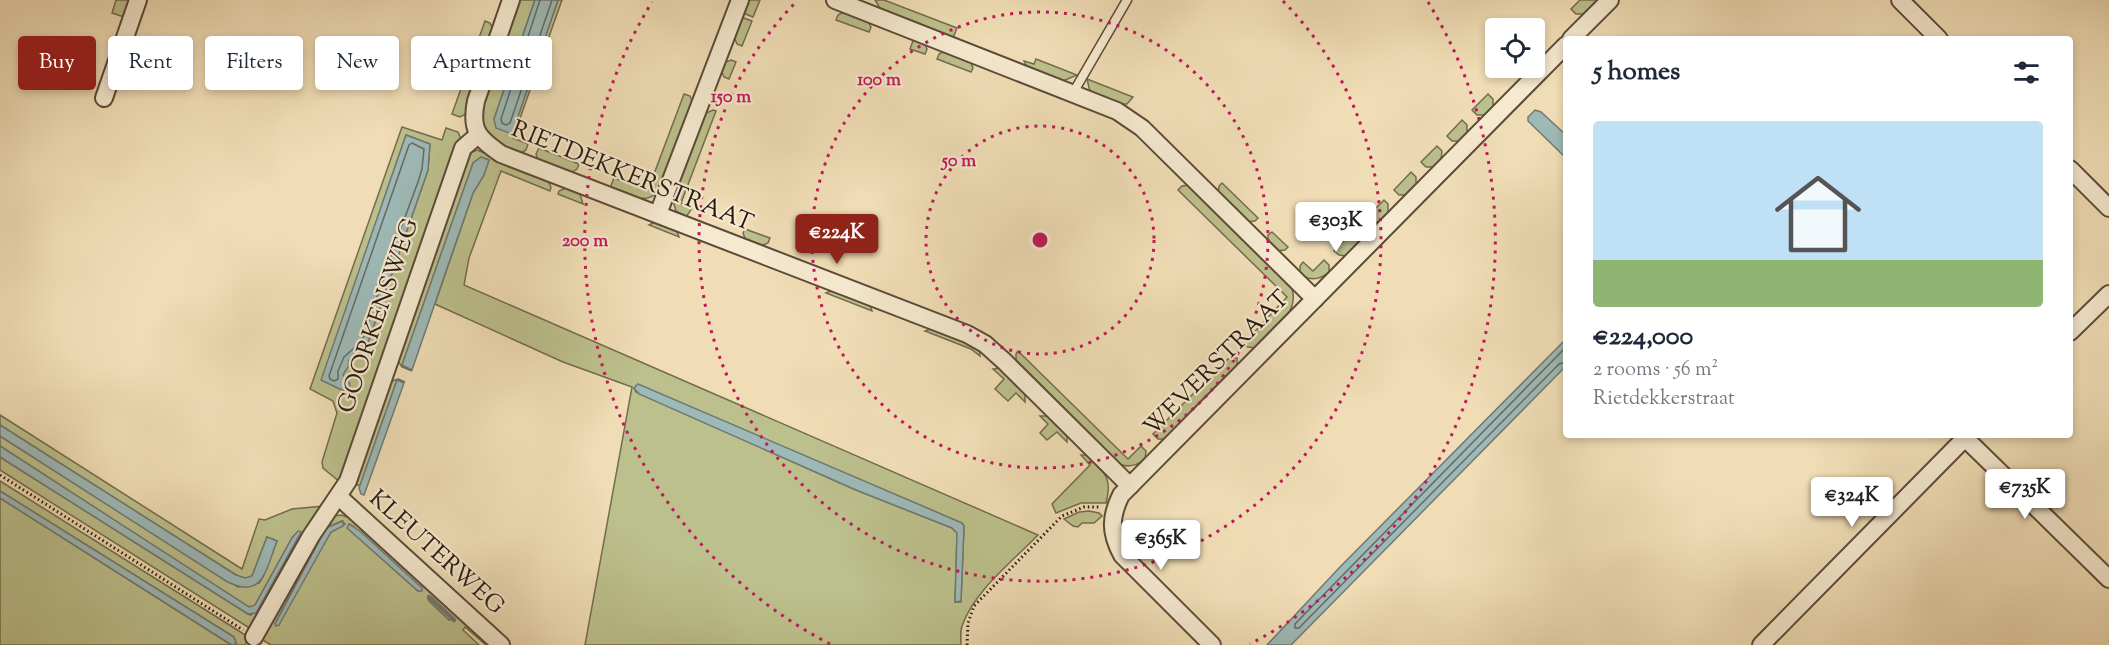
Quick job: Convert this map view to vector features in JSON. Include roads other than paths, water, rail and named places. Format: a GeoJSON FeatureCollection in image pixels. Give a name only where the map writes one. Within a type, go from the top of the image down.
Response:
{"type":"FeatureCollection","features":[{"type":"Feature","properties":{"kind":"street"},"geometry":{"type":"LineString","coordinates":[[104,98],[138,0]]}},
{"type":"Feature","properties":{"kind":"street"},"geometry":{"type":"LineString","coordinates":[[478,135],[472,118],[476,101],[511,0]]}},
{"type":"Feature","properties":{"kind":"street"},"geometry":{"type":"LineString","coordinates":[[658,214],[740,0]]}},
{"type":"Feature","properties":{"kind":"street"},"geometry":{"type":"LineString","coordinates":[[835,0],[862,5],[1117,111],[1142,128],[1315,298]]}},
{"type":"Feature","properties":{"kind":"street"},"geometry":{"type":"LineString","coordinates":[[1574,36],[1610,0]]}},
{"type":"Feature","properties":{"kind":"street"},"geometry":{"type":"LineString","coordinates":[[1900,0],[1936,36]]}},
{"type":"Feature","properties":{"kind":"street","name":"WEVERSTRAAT"},"geometry":{"type":"LineString","coordinates":[[1212,645],[1122,555],[1115,543],[1111,525],[1114,510],[1121,495],[1563,48]]}},
{"type":"Feature","properties":{"kind":"street","name":"RIETDEKKERSTRAAT"},"geometry":{"type":"LineString","coordinates":[[478,135],[501,154],[968,334],[985,344],[1005,362],[1130,486]]}},
{"type":"Feature","properties":{"kind":"street","name":"GOORKENSWEG"},"geometry":{"type":"LineString","coordinates":[[254,637],[311,536],[348,481],[463,148],[478,135]]}},
{"type":"Feature","properties":{"kind":"street"},"geometry":{"type":"LineString","coordinates":[[2073,172],[2109,208]]}},
{"type":"Feature","properties":{"kind":"street"},"geometry":{"type":"LineString","coordinates":[[2073,329],[2109,294]]}},
{"type":"Feature","properties":{"kind":"street"},"geometry":{"type":"LineString","coordinates":[[1761,645],[1965,438]]}},
{"type":"Feature","properties":{"kind":"street"},"geometry":{"type":"LineString","coordinates":[[1969,438],[2109,579]]}},
{"type":"Feature","properties":{"kind":"street","name":"KLEUTERWEG"},"geometry":{"type":"LineString","coordinates":[[339,497],[501,645]]}},
{"type":"Feature","properties":{"kind":"lane"},"geometry":{"type":"LineString","coordinates":[[1073,93],[1127,0]]}},
{"type":"Feature","properties":{"kind":"water"},"geometry":{"type":"Polygon","coordinates":[[[535,0],[558,0],[546,36],[523,36],[535,0]]]}},
{"type":"Feature","properties":{"kind":"water"},"geometry":{"type":"Polygon","coordinates":[[[504,90],[527,90],[512,134],[496,128],[494,119],[504,90]]]}},
{"type":"Feature","properties":{"kind":"water"},"geometry":{"type":"Polygon","coordinates":[[[1535,110],[1541,112],[1563,132],[1563,155],[1528,121],[1528,117],[1535,110]]]}},
{"type":"Feature","properties":{"kind":"water"},"geometry":{"type":"Polygon","coordinates":[[[406,135],[430,144],[428,170],[367,345],[349,360],[343,375],[350,383],[348,390],[342,390],[321,380],[406,135]]]}},
{"type":"Feature","properties":{"kind":"water"},"geometry":{"type":"Polygon","coordinates":[[[481,157],[489,160],[484,175],[473,193],[412,370],[402,365],[473,163],[481,157]]]}},
{"type":"Feature","properties":{"kind":"water"},"geometry":{"type":"Polygon","coordinates":[[[1563,342],[1563,369],[1291,645],[1267,645],[1339,568],[1563,342]]]}},
{"type":"Feature","properties":{"kind":"water"},"geometry":{"type":"Polygon","coordinates":[[[397,380],[404,383],[364,495],[361,494],[359,488],[397,380]]]}},
{"type":"Feature","properties":{"kind":"water"},"geometry":{"type":"Polygon","coordinates":[[[638,384],[962,523],[964,526],[961,601],[955,602],[957,533],[952,528],[856,490],[639,394],[634,388],[638,384]]]}},
{"type":"Feature","properties":{"kind":"water"},"geometry":{"type":"Polygon","coordinates":[[[0,425],[236,575],[245,578],[252,576],[267,537],[277,541],[266,571],[255,585],[248,587],[226,581],[0,436],[0,425]]]}},
{"type":"Feature","properties":{"kind":"water"},"geometry":{"type":"Polygon","coordinates":[[[0,446],[249,607],[255,605],[292,538],[298,531],[301,532],[256,613],[248,614],[0,457],[0,446]]]}},
{"type":"Feature","properties":{"kind":"water"},"geometry":{"type":"Polygon","coordinates":[[[0,491],[234,637],[236,643],[230,644],[0,498],[0,491]]]}},
{"type":"Feature","properties":{"kind":"water"},"geometry":{"type":"Polygon","coordinates":[[[343,521],[343,526],[331,532],[279,625],[276,626],[326,528],[343,521]]]}},
{"type":"Feature","properties":{"kind":"water"},"geometry":{"type":"Polygon","coordinates":[[[349,524],[361,532],[422,588],[422,591],[418,591],[347,528],[349,524]]]}},
{"type":"Feature","properties":{"kind":"waterway"},"geometry":{"type":"LineString","coordinates":[[429,597],[454,620]]}}]}
